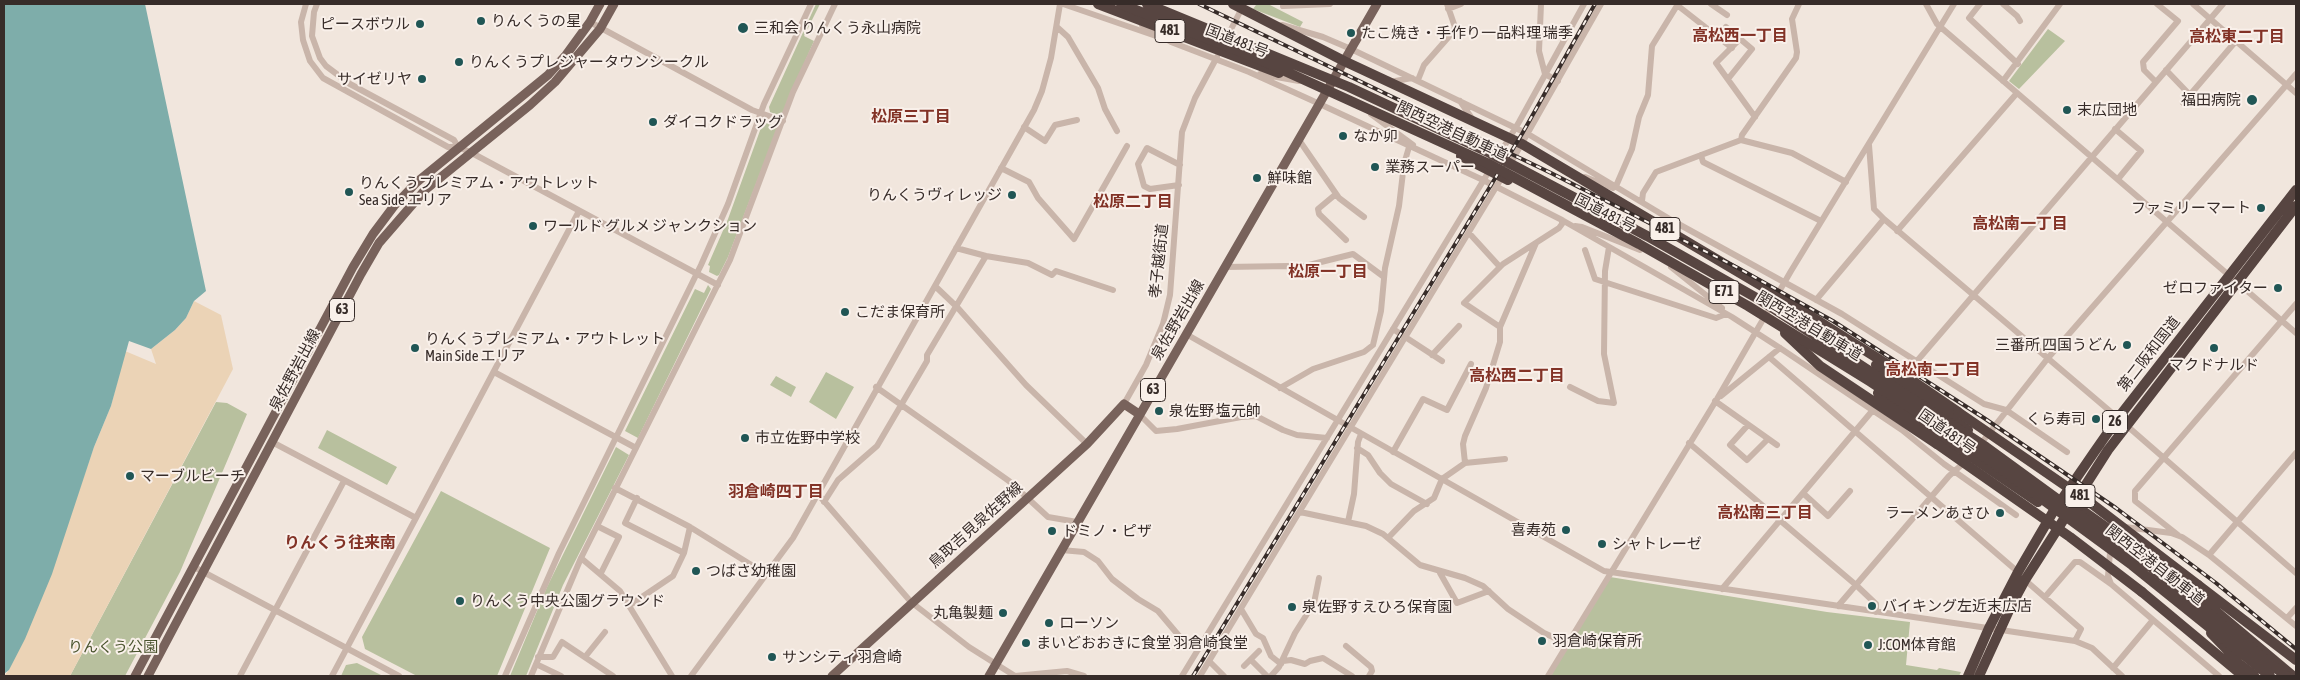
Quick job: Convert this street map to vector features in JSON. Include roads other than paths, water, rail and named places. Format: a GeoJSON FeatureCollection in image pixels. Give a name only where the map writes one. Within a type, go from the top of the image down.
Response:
{"type":"FeatureCollection","features":[{"type":"Feature","properties":{"kind":"highway","name":"国道481号"},"geometry":{"type":"LineString","coordinates":[[1098,4],[1120,8],[1218,55],[1300,81],[1489,170],[1651,254],[1791,337],[1820,366],[1937,444],[2070,537],[2251,676]]}},
{"type":"Feature","properties":{"kind":"highway","name":"関西空港自動車道"},"geometry":{"type":"LineString","coordinates":[[1147,4],[1349,87],[1490,153],[1647,236],[1762,301],[1986,447],[2152,568],[2286,676]]}},
{"type":"Feature","properties":{"kind":"highway","name":"国道481号"},"geometry":{"type":"LineString","coordinates":[[1239,5],[1344,61],[1522,144],[1777,295],[1958,412],[2092,504],[2198,585],[2206,597],[2296,660]]}},
{"type":"Feature","properties":{"kind":"highway","name":"関西空港自動車道"},"geometry":{"type":"LineString","coordinates":[[1120,8],[1254,57],[1479,160],[1639,244],[1748,306],[1871,382],[1982,455],[2132,566],[2270,676]]}},
{"type":"Feature","properties":{"kind":"highway","name":"第二阪和国道"},"geometry":{"type":"LineString","coordinates":[[1968,676],[1989,628],[2018,572],[2053,512],[2232,279],[2296,190]]}},
{"type":"Feature","properties":{"kind":"highway","name":"第二阪和国道"},"geometry":{"type":"LineString","coordinates":[[2232,279],[2296,206]]}},
{"type":"Feature","properties":{"kind":"highway","name":"481"},"geometry":{"type":"LineString","coordinates":[[1819,322],[1850,348],[2206,597],[2293,676]]}},
{"type":"Feature","properties":{"kind":"highway","name":"481"},"geometry":{"type":"LineString","coordinates":[[1791,337],[1865,384],[2142,575],[2266,676]]}},
{"type":"Feature","properties":{"kind":"highway","name":"第二阪和国道"},"geometry":{"type":"LineString","coordinates":[[1979,676],[2025,580],[2073,505],[2122,422]]}},
{"type":"Feature","properties":{"kind":"highway"},"geometry":{"type":"LineString","coordinates":[[2206,597],[2261,640],[2296,671]]}},
{"type":"Feature","properties":{"kind":"highway"},"geometry":{"type":"LineString","coordinates":[[2198,620],[2251,676]]}},
{"type":"Feature","properties":{"kind":"main road","name":"泉佐野岩出線"},"geometry":{"type":"LineString","coordinates":[[135,676],[353,267],[373,234],[394,206],[417,182],[458,147],[525,96],[548,75],[566,55],[590,22],[600,4]]}},
{"type":"Feature","properties":{"kind":"main road","name":"泉佐野岩出線"},"geometry":{"type":"LineString","coordinates":[[148,676],[361,274],[380,244],[425,190],[556,82],[600,28],[614,4]]}},
{"type":"Feature","properties":{"kind":"main road","name":"泉佐野岩出線"},"geometry":{"type":"LineString","coordinates":[[989,676],[1138,414],[1377,4]]}},
{"type":"Feature","properties":{"kind":"main road"},"geometry":{"type":"LineString","coordinates":[[1124,404],[1138,414]]}},
{"type":"Feature","properties":{"kind":"main road","name":"鳥取吉見泉佐野線"},"geometry":{"type":"LineString","coordinates":[[832,676],[911,602],[1087,444],[1124,404]]}},
{"type":"Feature","properties":{"kind":"street"},"geometry":{"type":"LineString","coordinates":[[306,4],[301,22],[303,40],[310,60],[323,78],[448,147],[458,147],[470,152],[718,285]]}},
{"type":"Feature","properties":{"kind":"street"},"geometry":{"type":"LineString","coordinates":[[317,4],[312,25],[312,36],[320,58],[326,66],[350,84],[454,140],[458,147]]}},
{"type":"Feature","properties":{"kind":"street"},"geometry":{"type":"LineString","coordinates":[[506,676],[554,561],[697,274],[728,204],[760,113],[811,4]]}},
{"type":"Feature","properties":{"kind":"street"},"geometry":{"type":"LineString","coordinates":[[531,676],[581,558],[730,260],[794,92],[835,4]]}},
{"type":"Feature","properties":{"kind":"street"},"geometry":{"type":"LineString","coordinates":[[691,676],[793,538],[876,388],[1002,168],[1042,91],[1062,4],[1171,42],[1218,55],[1319,105],[1484,180],[1562,220],[1729,316],[1780,348],[1902,430],[1955,472],[2016,515]]}},
{"type":"Feature","properties":{"kind":"street"},"geometry":{"type":"LineString","coordinates":[[1283,6],[1330,4]]}},
{"type":"Feature","properties":{"kind":"street"},"geometry":{"type":"LineString","coordinates":[[1416,79],[1424,65],[1453,32],[1454,27],[1448,6],[1461,4]]}},
{"type":"Feature","properties":{"kind":"street"},"geometry":{"type":"LineString","coordinates":[[1541,4],[1539,51],[1545,74],[1558,81]]}},
{"type":"Feature","properties":{"kind":"street"},"geometry":{"type":"LineString","coordinates":[[1182,676],[1484,180],[1584,4]]}},
{"type":"Feature","properties":{"kind":"street"},"geometry":{"type":"LineString","coordinates":[[1200,676],[1469,233],[1528,134],[1601,4]]}},
{"type":"Feature","properties":{"kind":"street"},"geometry":{"type":"LineString","coordinates":[[1711,4],[1727,15]]}},
{"type":"Feature","properties":{"kind":"street"},"geometry":{"type":"LineString","coordinates":[[1741,140],[1742,135],[1796,58],[1797,52],[1792,19],[1799,4]]}},
{"type":"Feature","properties":{"kind":"street"},"geometry":{"type":"LineString","coordinates":[[1926,4],[1937,24],[2296,333]]}},
{"type":"Feature","properties":{"kind":"street"},"geometry":{"type":"LineString","coordinates":[[1548,676],[1716,400],[1784,282],[1954,4]]}},
{"type":"Feature","properties":{"kind":"street"},"geometry":{"type":"LineString","coordinates":[[1980,4],[1970,18],[2018,64]]}},
{"type":"Feature","properties":{"kind":"street"},"geometry":{"type":"LineString","coordinates":[[2003,4],[2020,21]]}},
{"type":"Feature","properties":{"kind":"street"},"geometry":{"type":"LineString","coordinates":[[2003,82],[2060,4]]}},
{"type":"Feature","properties":{"kind":"street"},"geometry":{"type":"LineString","coordinates":[[2156,82],[2144,70],[2142,62],[2178,22],[2157,4]]}},
{"type":"Feature","properties":{"kind":"street"},"geometry":{"type":"LineString","coordinates":[[2193,4],[2296,93]]}},
{"type":"Feature","properties":{"kind":"street"},"geometry":{"type":"LineString","coordinates":[[1917,361],[2223,4]]}},
{"type":"Feature","properties":{"kind":"street","name":"孝子越街道"},"geometry":{"type":"LineString","coordinates":[[1124,404],[1146,365],[1163,324],[1170,295],[1182,132],[1195,98],[1218,55],[1239,5]]}},
{"type":"Feature","properties":{"kind":"street"},"geometry":{"type":"LineString","coordinates":[[1619,188],[1632,149],[1639,117],[1648,95],[1652,46],[1678,5],[1732,48]]}},
{"type":"Feature","properties":{"kind":"street"},"geometry":{"type":"LineString","coordinates":[[1120,8],[1171,42]]}},
{"type":"Feature","properties":{"kind":"street"},"geometry":{"type":"LineString","coordinates":[[1266,21],[1323,37],[1351,49],[1528,134],[1673,220],[1816,300],[1984,404],[2006,410],[2067,452]]}},
{"type":"Feature","properties":{"kind":"street"},"geometry":{"type":"LineString","coordinates":[[590,22],[760,113],[782,122]]}},
{"type":"Feature","properties":{"kind":"street"},"geometry":{"type":"LineString","coordinates":[[1057,27],[1068,37],[1098,88],[1105,109],[1117,131]]}},
{"type":"Feature","properties":{"kind":"street"},"geometry":{"type":"LineString","coordinates":[[1726,27],[1752,49],[1728,79]]}},
{"type":"Feature","properties":{"kind":"street"},"geometry":{"type":"LineString","coordinates":[[1740,39],[1716,63],[1755,116]]}},
{"type":"Feature","properties":{"kind":"street"},"geometry":{"type":"LineString","coordinates":[[2183,103],[2236,41]]}},
{"type":"Feature","properties":{"kind":"street"},"geometry":{"type":"LineString","coordinates":[[2166,70],[2190,95]]}},
{"type":"Feature","properties":{"kind":"street"},"geometry":{"type":"LineString","coordinates":[[1249,72],[1300,81]]}},
{"type":"Feature","properties":{"kind":"street"},"geometry":{"type":"LineString","coordinates":[[1838,606],[1931,498],[1984,441],[2002,419],[2006,410],[2048,358],[2296,74]]}},
{"type":"Feature","properties":{"kind":"street"},"geometry":{"type":"LineString","coordinates":[[1389,82],[1416,79]]}},
{"type":"Feature","properties":{"kind":"street"},"geometry":{"type":"LineString","coordinates":[[1897,231],[2017,93]]}},
{"type":"Feature","properties":{"kind":"street"},"geometry":{"type":"LineString","coordinates":[[1460,100],[1474,121]]}},
{"type":"Feature","properties":{"kind":"street"},"geometry":{"type":"LineString","coordinates":[[1368,112],[1424,154]]}},
{"type":"Feature","properties":{"kind":"street"},"geometry":{"type":"LineString","coordinates":[[1024,127],[1045,141],[1055,125],[1077,120]]}},
{"type":"Feature","properties":{"kind":"street"},"geometry":{"type":"LineString","coordinates":[[2115,129],[2141,152],[2118,179]]}},
{"type":"Feature","properties":{"kind":"street"},"geometry":{"type":"LineString","coordinates":[[1299,140],[1336,194],[1364,217]]}},
{"type":"Feature","properties":{"kind":"street"},"geometry":{"type":"LineString","coordinates":[[1642,201],[1643,193],[1656,172],[1741,140],[1792,153],[1846,182]]}},
{"type":"Feature","properties":{"kind":"street"},"geometry":{"type":"LineString","coordinates":[[1869,144],[1874,208],[1884,219],[2296,573]]}},
{"type":"Feature","properties":{"kind":"street"},"geometry":{"type":"LineString","coordinates":[[1002,168],[1029,182],[1038,198],[1074,239],[1127,146]]}},
{"type":"Feature","properties":{"kind":"street"},"geometry":{"type":"LineString","coordinates":[[1280,388],[1333,361],[1370,348],[1381,311],[1384,277],[1399,206],[1404,164],[1409,147]]}},
{"type":"Feature","properties":{"kind":"street"},"geometry":{"type":"LineString","coordinates":[[1179,185],[1150,189],[1144,186],[1138,164],[1146,148],[1180,164]]}},
{"type":"Feature","properties":{"kind":"street"},"geometry":{"type":"LineString","coordinates":[[1701,155],[1703,162],[1822,221]]}},
{"type":"Feature","properties":{"kind":"street"},"geometry":{"type":"LineString","coordinates":[[1556,165],[1615,189],[1619,188]]}},
{"type":"Feature","properties":{"kind":"street"},"geometry":{"type":"LineString","coordinates":[[1336,194],[1318,209],[1319,214],[1346,240]]}},
{"type":"Feature","properties":{"kind":"street"},"geometry":{"type":"LineString","coordinates":[[332,676],[579,211]]}},
{"type":"Feature","properties":{"kind":"street"},"geometry":{"type":"LineString","coordinates":[[1816,300],[1884,219]]}},
{"type":"Feature","properties":{"kind":"street"},"geometry":{"type":"LineString","coordinates":[[1500,327],[1464,303],[1500,267],[1560,228],[1562,220]]}},
{"type":"Feature","properties":{"kind":"street"},"geometry":{"type":"LineString","coordinates":[[1571,225],[1582,227],[1651,254]]}},
{"type":"Feature","properties":{"kind":"street"},"geometry":{"type":"LineString","coordinates":[[1469,233],[1500,267]]}},
{"type":"Feature","properties":{"kind":"street"},"geometry":{"type":"LineString","coordinates":[[1465,463],[1463,444],[1465,436],[1486,388],[1500,342],[1500,327],[1536,243]]}},
{"type":"Feature","properties":{"kind":"street"},"geometry":{"type":"LineString","coordinates":[[1570,387],[1598,401],[1614,403],[1604,354],[1605,280],[1609,247]]}},
{"type":"Feature","properties":{"kind":"street"},"geometry":{"type":"LineString","coordinates":[[956,248],[986,256],[1028,263],[1052,275],[1056,271],[1112,290]]}},
{"type":"Feature","properties":{"kind":"street"},"geometry":{"type":"LineString","coordinates":[[1585,250],[1595,279],[1605,280],[1716,318],[1729,316]]}},
{"type":"Feature","properties":{"kind":"street"},"geometry":{"type":"LineString","coordinates":[[1225,267],[1289,266],[1297,268],[1353,254],[1384,277]]}},
{"type":"Feature","properties":{"kind":"street"},"geometry":{"type":"LineString","coordinates":[[824,502],[838,480],[877,446],[928,361],[927,354],[986,256]]}},
{"type":"Feature","properties":{"kind":"street"},"geometry":{"type":"LineString","coordinates":[[1661,260],[1701,290],[1729,316]]}},
{"type":"Feature","properties":{"kind":"street"},"geometry":{"type":"LineString","coordinates":[[935,286],[957,307],[1026,385],[1087,444]]}},
{"type":"Feature","properties":{"kind":"street"},"geometry":{"type":"LineString","coordinates":[[2296,304],[2135,492],[2135,501],[2178,535],[2209,555],[2296,626]]}},
{"type":"Feature","properties":{"kind":"street"},"geometry":{"type":"LineString","coordinates":[[1432,355],[1459,326]]}},
{"type":"Feature","properties":{"kind":"street"},"geometry":{"type":"LineString","coordinates":[[1393,329],[1442,361]]}},
{"type":"Feature","properties":{"kind":"street"},"geometry":{"type":"LineString","coordinates":[[1186,334],[1611,573],[2075,641],[2092,648],[2122,676]]}},
{"type":"Feature","properties":{"kind":"street"},"geometry":{"type":"LineString","coordinates":[[1716,400],[1780,348]]}},
{"type":"Feature","properties":{"kind":"street"},"geometry":{"type":"LineString","coordinates":[[1769,357],[2018,572]]}},
{"type":"Feature","properties":{"kind":"street"},"geometry":{"type":"LineString","coordinates":[[1393,452],[1423,399],[1447,410],[1471,364]]}},
{"type":"Feature","properties":{"kind":"street"},"geometry":{"type":"LineString","coordinates":[[494,372],[636,448]]}},
{"type":"Feature","properties":{"kind":"street"},"geometry":{"type":"LineString","coordinates":[[876,388],[1009,481],[1048,517],[1076,522]]}},
{"type":"Feature","properties":{"kind":"street"},"geometry":{"type":"LineString","coordinates":[[1716,400],[1777,445]]}},
{"type":"Feature","properties":{"kind":"street"},"geometry":{"type":"LineString","coordinates":[[1722,589],[1781,522],[1873,410]]}},
{"type":"Feature","properties":{"kind":"street"},"geometry":{"type":"LineString","coordinates":[[1138,414],[1156,431],[1256,416],[1297,435],[1327,438]]}},
{"type":"Feature","properties":{"kind":"street"},"geometry":{"type":"LineString","coordinates":[[1748,425],[1730,445],[1747,460],[1768,438]]}},
{"type":"Feature","properties":{"kind":"street"},"geometry":{"type":"LineString","coordinates":[[1348,522],[1354,494],[1357,448],[1361,434]]}},
{"type":"Feature","properties":{"kind":"street"},"geometry":{"type":"LineString","coordinates":[[272,442],[416,518]]}},
{"type":"Feature","properties":{"kind":"street"},"geometry":{"type":"LineString","coordinates":[[1689,443],[1856,585],[1876,604],[1876,612]]}},
{"type":"Feature","properties":{"kind":"street"},"geometry":{"type":"LineString","coordinates":[[1357,448],[1368,455],[1380,473],[1391,484],[1427,504]]}},
{"type":"Feature","properties":{"kind":"street"},"geometry":{"type":"LineString","coordinates":[[2209,555],[2296,453]]}},
{"type":"Feature","properties":{"kind":"street"},"geometry":{"type":"LineString","coordinates":[[1388,538],[1414,511],[1427,504],[1438,494],[1442,479],[1465,463],[1505,459]]}},
{"type":"Feature","properties":{"kind":"street"},"geometry":{"type":"LineString","coordinates":[[240,676],[344,481]]}},
{"type":"Feature","properties":{"kind":"street"},"geometry":{"type":"LineString","coordinates":[[616,488],[690,527],[766,574]]}},
{"type":"Feature","properties":{"kind":"street"},"geometry":{"type":"LineString","coordinates":[[1804,494],[1828,516],[1850,491]]}},
{"type":"Feature","properties":{"kind":"street"},"geometry":{"type":"LineString","coordinates":[[817,493],[911,602],[938,626],[1015,676],[1067,671],[1084,676]]}},
{"type":"Feature","properties":{"kind":"street"},"geometry":{"type":"LineString","coordinates":[[637,498],[625,523],[684,553]]}},
{"type":"Feature","properties":{"kind":"street"},"geometry":{"type":"LineString","coordinates":[[1300,512],[1366,526],[1388,538],[1420,565],[1465,578],[1483,586],[1508,609],[1544,633],[1568,644]]}},
{"type":"Feature","properties":{"kind":"street"},"geometry":{"type":"LineString","coordinates":[[2099,523],[2178,535]]}},
{"type":"Feature","properties":{"kind":"street"},"geometry":{"type":"LineString","coordinates":[[597,526],[619,536],[601,573]]}},
{"type":"Feature","properties":{"kind":"street"},"geometry":{"type":"LineString","coordinates":[[630,605],[673,576],[684,553],[690,527]]}},
{"type":"Feature","properties":{"kind":"street"},"geometry":{"type":"LineString","coordinates":[[1061,550],[1084,552],[1098,561],[1112,580],[1158,611],[1180,637],[1198,650]]}},
{"type":"Feature","properties":{"kind":"street"},"geometry":{"type":"LineString","coordinates":[[2110,553],[2108,576],[2111,584]]}},
{"type":"Feature","properties":{"kind":"street"},"geometry":{"type":"LineString","coordinates":[[581,558],[620,591],[672,676]]}},
{"type":"Feature","properties":{"kind":"street"},"geometry":{"type":"LineString","coordinates":[[2045,597],[2075,562],[2080,562],[2111,584],[2219,676]]}},
{"type":"Feature","properties":{"kind":"street"},"geometry":{"type":"LineString","coordinates":[[194,567],[398,676]]}},
{"type":"Feature","properties":{"kind":"street"},"geometry":{"type":"LineString","coordinates":[[1440,572],[1457,604],[1489,591]]}},
{"type":"Feature","properties":{"kind":"street"},"geometry":{"type":"LineString","coordinates":[[1271,676],[1282,663],[1295,633],[1314,603],[1319,578]]}},
{"type":"Feature","properties":{"kind":"street"},"geometry":{"type":"LineString","coordinates":[[2025,580],[2080,629],[2075,641]]}},
{"type":"Feature","properties":{"kind":"street"},"geometry":{"type":"LineString","coordinates":[[2287,618],[2296,608]]}},
{"type":"Feature","properties":{"kind":"street"},"geometry":{"type":"LineString","coordinates":[[1240,609],[1256,634],[1263,638],[1272,656],[1282,663]]}},
{"type":"Feature","properties":{"kind":"street"},"geometry":{"type":"LineString","coordinates":[[2113,668],[2153,620]]}},
{"type":"Feature","properties":{"kind":"street"},"geometry":{"type":"LineString","coordinates":[[585,657],[605,632]]}},
{"type":"Feature","properties":{"kind":"street"},"geometry":{"type":"LineString","coordinates":[[538,657],[553,657],[562,642],[613,676]]}},
{"type":"Feature","properties":{"kind":"street"},"geometry":{"type":"LineString","coordinates":[[1346,646],[1371,667],[1370,676]]}},
{"type":"Feature","properties":{"kind":"street"},"geometry":{"type":"LineString","coordinates":[[1244,666],[1259,651]]}},
{"type":"Feature","properties":{"kind":"street"},"geometry":{"type":"LineString","coordinates":[[1282,663],[1291,660],[1305,664],[1323,658],[1352,676]]}},
{"type":"Feature","properties":{"kind":"street"},"geometry":{"type":"LineString","coordinates":[[1251,660],[1267,676]]}},
{"type":"Feature","properties":{"kind":"street"},"geometry":{"type":"LineString","coordinates":[[1209,661],[1224,676]]}},
{"type":"Feature","properties":{"kind":"street"},"geometry":{"type":"LineString","coordinates":[[536,664],[560,676]]}},
{"type":"Feature","properties":{"kind":"water"},"geometry":{"type":"Polygon","coordinates":[[[4,4],[145,4],[206,291],[194,301],[186,318],[175,330],[151,349],[129,341],[111,406],[94,447],[52,574],[25,639],[9,670],[4,674],[4,4]]]}},
{"type":"Feature","properties":{"kind":"railway"},"geometry":{"type":"LineString","coordinates":[[1199,4],[1551,173],[1738,268],[1833,321],[1984,418],[2116,508],[2216,583],[2296,649]]}},
{"type":"Feature","properties":{"kind":"railway"},"geometry":{"type":"LineString","coordinates":[[1193,676],[1522,134],[1595,4]]}},
{"type":"Feature","properties":{"kind":"place","name":"りんくうの星"},"geometry":{"type":"Point","coordinates":[481,21]}},
{"type":"Feature","properties":{"kind":"place","name":"ピースボウル"},"geometry":{"type":"Point","coordinates":[420,24]}},
{"type":"Feature","properties":{"kind":"place","name":"三和会 りんくう永山病院"},"geometry":{"type":"Point","coordinates":[743,28]}},
{"type":"Feature","properties":{"kind":"place","name":"たこ焼き・手作り一品料理 瑞季"},"geometry":{"type":"Point","coordinates":[1351,33]}},
{"type":"Feature","properties":{"kind":"place","name":"りんくうプレジャータウンシークル"},"geometry":{"type":"Point","coordinates":[459,62]}},
{"type":"Feature","properties":{"kind":"place","name":"サイゼリヤ"},"geometry":{"type":"Point","coordinates":[422,79]}},
{"type":"Feature","properties":{"kind":"place","name":"福田病院"},"geometry":{"type":"Point","coordinates":[2252,100]}},
{"type":"Feature","properties":{"kind":"place","name":"末広団地"},"geometry":{"type":"Point","coordinates":[2067,110]}},
{"type":"Feature","properties":{"kind":"place","name":"ダイコクドラッグ"},"geometry":{"type":"Point","coordinates":[653,122]}},
{"type":"Feature","properties":{"kind":"place","name":"なか卯"},"geometry":{"type":"Point","coordinates":[1343,136]}},
{"type":"Feature","properties":{"kind":"place","name":"業務スーパー"},"geometry":{"type":"Point","coordinates":[1375,167]}},
{"type":"Feature","properties":{"kind":"place","name":"鮮味館"},"geometry":{"type":"Point","coordinates":[1257,178]}},
{"type":"Feature","properties":{"kind":"place","name":"りんくうプレミアム・アウトレット Sea Side エリア"},"geometry":{"type":"Point","coordinates":[349,192]}},
{"type":"Feature","properties":{"kind":"place","name":"りんくうヴィレッジ"},"geometry":{"type":"Point","coordinates":[1012,195]}},
{"type":"Feature","properties":{"kind":"place","name":"ファミリーマート"},"geometry":{"type":"Point","coordinates":[2261,208]}},
{"type":"Feature","properties":{"kind":"place","name":"ワールド グルメ ジャンクション"},"geometry":{"type":"Point","coordinates":[533,226]}},
{"type":"Feature","properties":{"kind":"place","name":"ゼロファイター"},"geometry":{"type":"Point","coordinates":[2278,288]}},
{"type":"Feature","properties":{"kind":"place","name":"こだま保育所"},"geometry":{"type":"Point","coordinates":[845,312]}},
{"type":"Feature","properties":{"kind":"place","name":"三番所 四国うどん"},"geometry":{"type":"Point","coordinates":[2127,345]}},
{"type":"Feature","properties":{"kind":"place","name":"りんくうプレミアム・アウトレット Main Side エリア"},"geometry":{"type":"Point","coordinates":[415,348]}},
{"type":"Feature","properties":{"kind":"place","name":"マクドナルド"},"geometry":{"type":"Point","coordinates":[2214,348]}},
{"type":"Feature","properties":{"kind":"place","name":"泉佐野 塩元帥"},"geometry":{"type":"Point","coordinates":[1159,411]}},
{"type":"Feature","properties":{"kind":"place","name":"くら寿司"},"geometry":{"type":"Point","coordinates":[2096,419]}},
{"type":"Feature","properties":{"kind":"place","name":"市立佐野中学校"},"geometry":{"type":"Point","coordinates":[745,438]}},
{"type":"Feature","properties":{"kind":"place","name":"マーブルビーチ"},"geometry":{"type":"Point","coordinates":[130,476]}},
{"type":"Feature","properties":{"kind":"place","name":"ラーメンあさひ"},"geometry":{"type":"Point","coordinates":[2000,513]}},
{"type":"Feature","properties":{"kind":"place","name":"喜寿苑"},"geometry":{"type":"Point","coordinates":[1566,530]}},
{"type":"Feature","properties":{"kind":"place","name":"ドミノ・ピザ"},"geometry":{"type":"Point","coordinates":[1052,531]}},
{"type":"Feature","properties":{"kind":"place","name":"シャトレーゼ"},"geometry":{"type":"Point","coordinates":[1602,544]}},
{"type":"Feature","properties":{"kind":"place","name":"つばさ幼稚園"},"geometry":{"type":"Point","coordinates":[696,571]}},
{"type":"Feature","properties":{"kind":"place","name":"りんくう中央公園グラウンド"},"geometry":{"type":"Point","coordinates":[460,601]}},
{"type":"Feature","properties":{"kind":"place","name":"バイキング左近末広店"},"geometry":{"type":"Point","coordinates":[1872,606]}},
{"type":"Feature","properties":{"kind":"place","name":"泉佐野すえひろ保育園"},"geometry":{"type":"Point","coordinates":[1292,607]}},
{"type":"Feature","properties":{"kind":"place","name":"丸亀製麺"},"geometry":{"type":"Point","coordinates":[1003,613]}},
{"type":"Feature","properties":{"kind":"place","name":"ローソン"},"geometry":{"type":"Point","coordinates":[1049,623]}},
{"type":"Feature","properties":{"kind":"place","name":"羽倉崎保育所"},"geometry":{"type":"Point","coordinates":[1542,641]}},
{"type":"Feature","properties":{"kind":"place","name":"まいどおおきに食堂 羽倉崎食堂"},"geometry":{"type":"Point","coordinates":[1026,643]}},
{"type":"Feature","properties":{"kind":"place","name":"J:COM体育館"},"geometry":{"type":"Point","coordinates":[1868,645]}},
{"type":"Feature","properties":{"kind":"place","name":"サンシティ羽倉崎"},"geometry":{"type":"Point","coordinates":[772,657]}},
{"type":"Feature","properties":{"kind":"district","name":"高松西一丁目"},"geometry":{"type":"Point","coordinates":[1740,36]}},
{"type":"Feature","properties":{"kind":"district","name":"高松東二丁目"},"geometry":{"type":"Point","coordinates":[2237,37]}},
{"type":"Feature","properties":{"kind":"district","name":"松原三丁目"},"geometry":{"type":"Point","coordinates":[911,117]}},
{"type":"Feature","properties":{"kind":"district","name":"松原二丁目"},"geometry":{"type":"Point","coordinates":[1133,202]}},
{"type":"Feature","properties":{"kind":"district","name":"高松南一丁目"},"geometry":{"type":"Point","coordinates":[2020,224]}},
{"type":"Feature","properties":{"kind":"district","name":"松原一丁目"},"geometry":{"type":"Point","coordinates":[1328,272]}},
{"type":"Feature","properties":{"kind":"district","name":"高松南二丁目"},"geometry":{"type":"Point","coordinates":[1933,370]}},
{"type":"Feature","properties":{"kind":"district","name":"高松西二丁目"},"geometry":{"type":"Point","coordinates":[1517,376]}},
{"type":"Feature","properties":{"kind":"district","name":"羽倉崎四丁目"},"geometry":{"type":"Point","coordinates":[776,492]}},
{"type":"Feature","properties":{"kind":"district","name":"高松南三丁目"},"geometry":{"type":"Point","coordinates":[1765,513]}},
{"type":"Feature","properties":{"kind":"district","name":"りんくう往来南"},"geometry":{"type":"Point","coordinates":[340,543]}},
{"type":"Feature","properties":{"kind":"park label","name":"りんくう公園"},"geometry":{"type":"Point","coordinates":[113,647]}}]}
